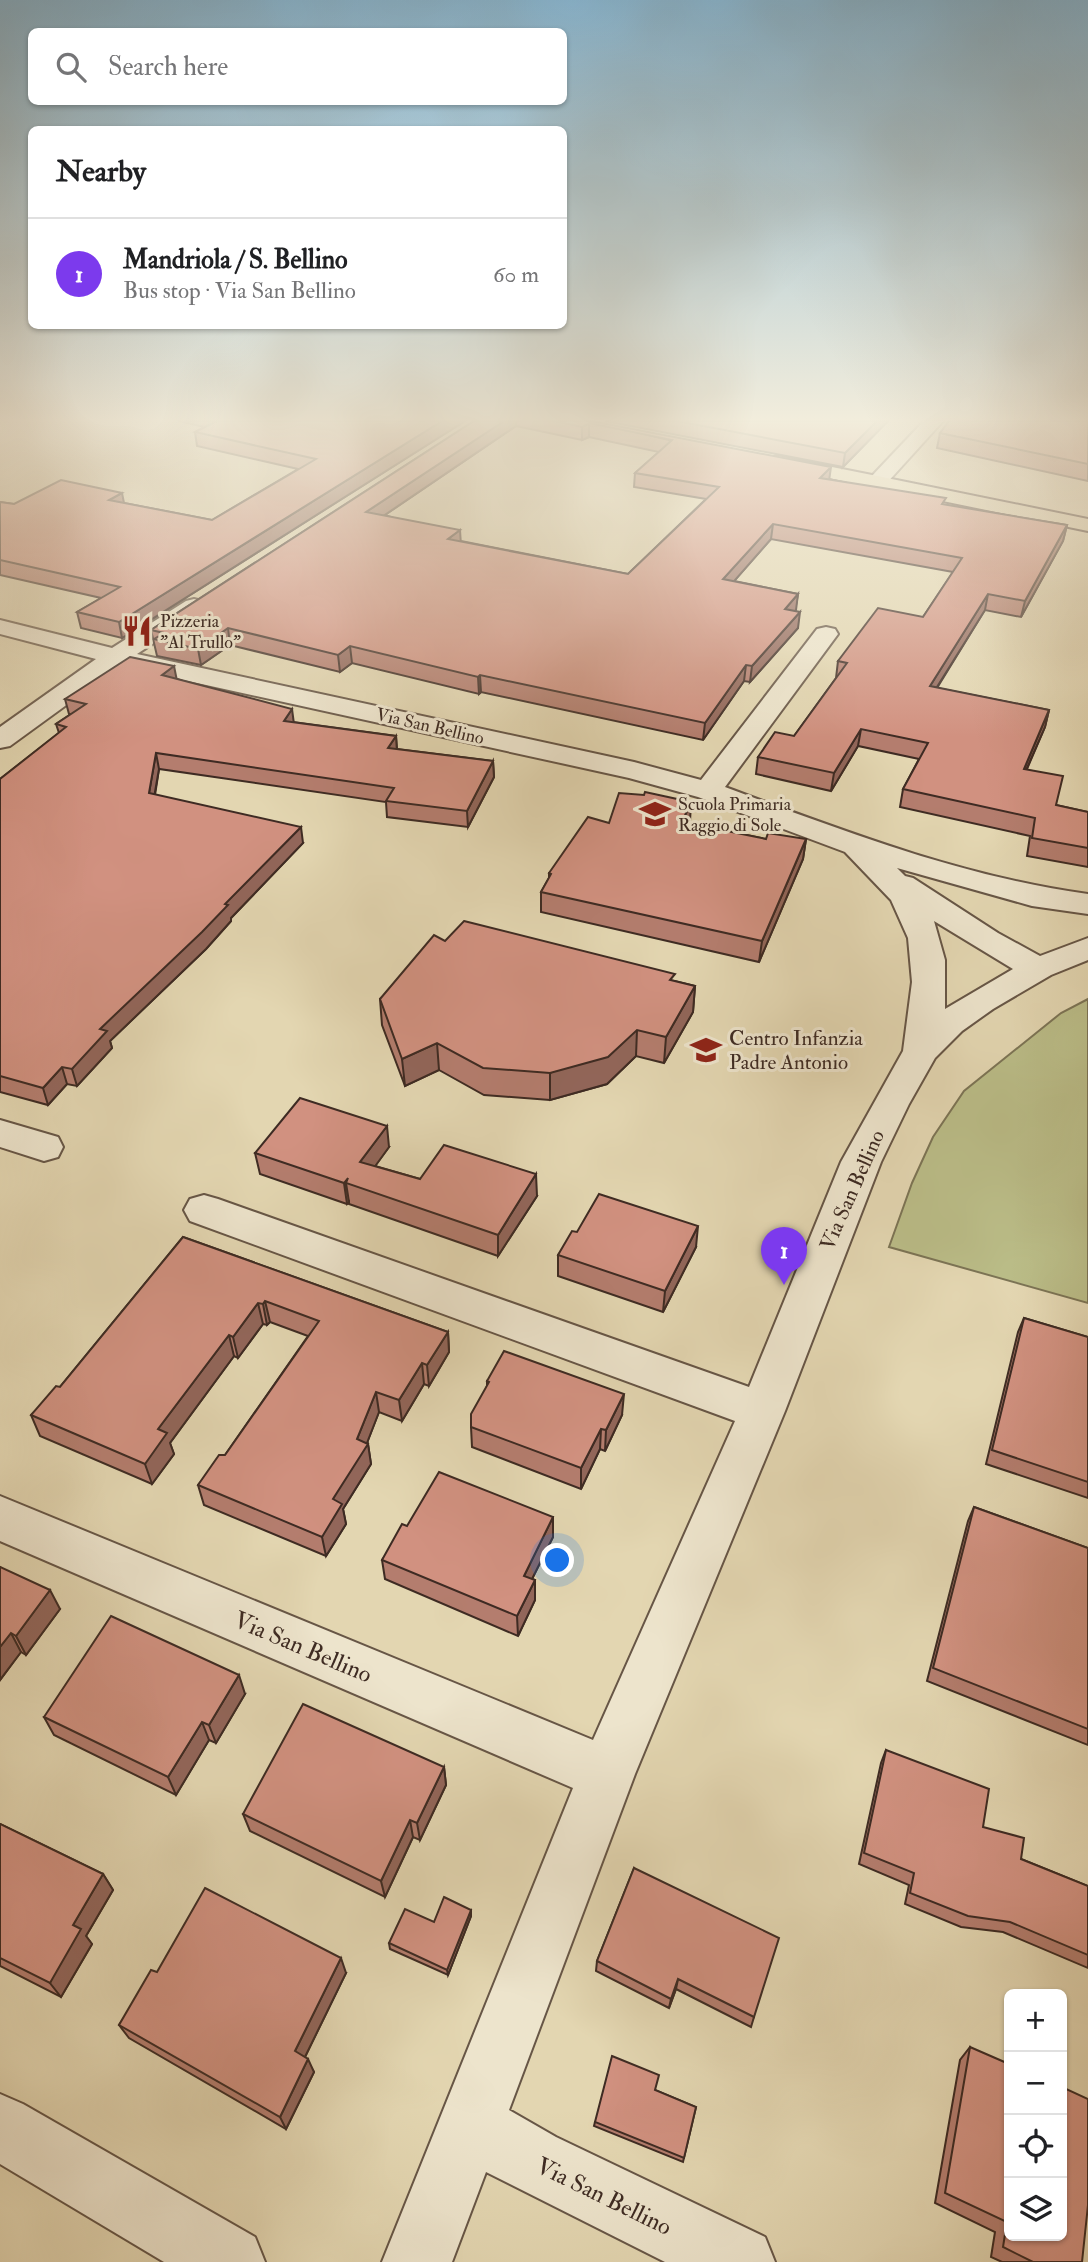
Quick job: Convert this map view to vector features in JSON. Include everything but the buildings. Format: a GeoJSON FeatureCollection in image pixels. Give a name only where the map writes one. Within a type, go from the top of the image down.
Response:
{"type":"FeatureCollection","features":[{"type":"Feature","properties":{"kind":"street"},"geometry":{"type":"LineString","coordinates":[[0,740],[116,657],[208,597]]}},
{"type":"Feature","properties":{"kind":"street","name":"Via San Bellino"},"geometry":{"type":"LineString","coordinates":[[0,626],[116,657],[635,771],[708,791],[854,845],[954,875],[1032,896],[1088,904]]}},
{"type":"Feature","properties":{"kind":"street"},"geometry":{"type":"LineString","coordinates":[[708,791],[826,634]]}},
{"type":"Feature","properties":{"kind":"street","name":"Via San Bellino"},"geometry":{"type":"LineString","coordinates":[[854,845],[892,879],[973,933],[1013,957],[1039,968]]}},
{"type":"Feature","properties":{"kind":"street","name":"Via San Bellino"},"geometry":{"type":"LineString","coordinates":[[954,875],[1004,918],[1025,943],[1039,968]]}},
{"type":"Feature","properties":{"kind":"street","name":"Via San Bellino"},"geometry":{"type":"LineString","coordinates":[[892,879],[919,921],[927,943],[929,1009],[921,1051]]}},
{"type":"Feature","properties":{"kind":"street","name":"Via San Bellino"},"geometry":{"type":"LineString","coordinates":[[417,2262],[607,1774],[762,1411],[861,1162],[890,1104],[921,1051],[949,1023],[981,1000],[1039,968],[1088,948]]}},
{"type":"Feature","properties":{"kind":"street"},"geometry":{"type":"LineString","coordinates":[[0,1133],[44,1147]]}},
{"type":"Feature","properties":{"kind":"street"},"geometry":{"type":"LineString","coordinates":[[204,1210],[762,1411]]}},
{"type":"Feature","properties":{"kind":"street","name":"Via San Bellino"},"geometry":{"type":"LineString","coordinates":[[0,1518],[607,1774]]}},
{"type":"Feature","properties":{"kind":"street","name":"Via San Bellino"},"geometry":{"type":"LineString","coordinates":[[470,2125],[532,2161],[740,2262]]}},
{"type":"Feature","properties":{"kind":"street"},"geometry":{"type":"LineString","coordinates":[[0,2127],[230,2262]]}},
{"type":"Feature","properties":{"kind":"green space"},"geometry":{"type":"Polygon","coordinates":[[[1088,999],[1088,1303],[889,1247],[912,1183],[933,1137],[964,1091],[1061,1013],[1088,999]]]}},
{"type":"Feature","properties":{"kind":"place","name":"Pizzeria \"Al Trullo\""},"geometry":{"type":"Point","coordinates":[137,631]}},
{"type":"Feature","properties":{"kind":"place","name":"Scuola Primaria Raggio di Sole"},"geometry":{"type":"Point","coordinates":[655,814]}},
{"type":"Feature","properties":{"kind":"place","name":"Centro Infanzia Padre Antonio"},"geometry":{"type":"Point","coordinates":[706,1050]}},
{"type":"Feature","properties":{"kind":"place","name":"Mandriola / S. Bellino"},"geometry":{"type":"Point","coordinates":[784,1285]}}]}
